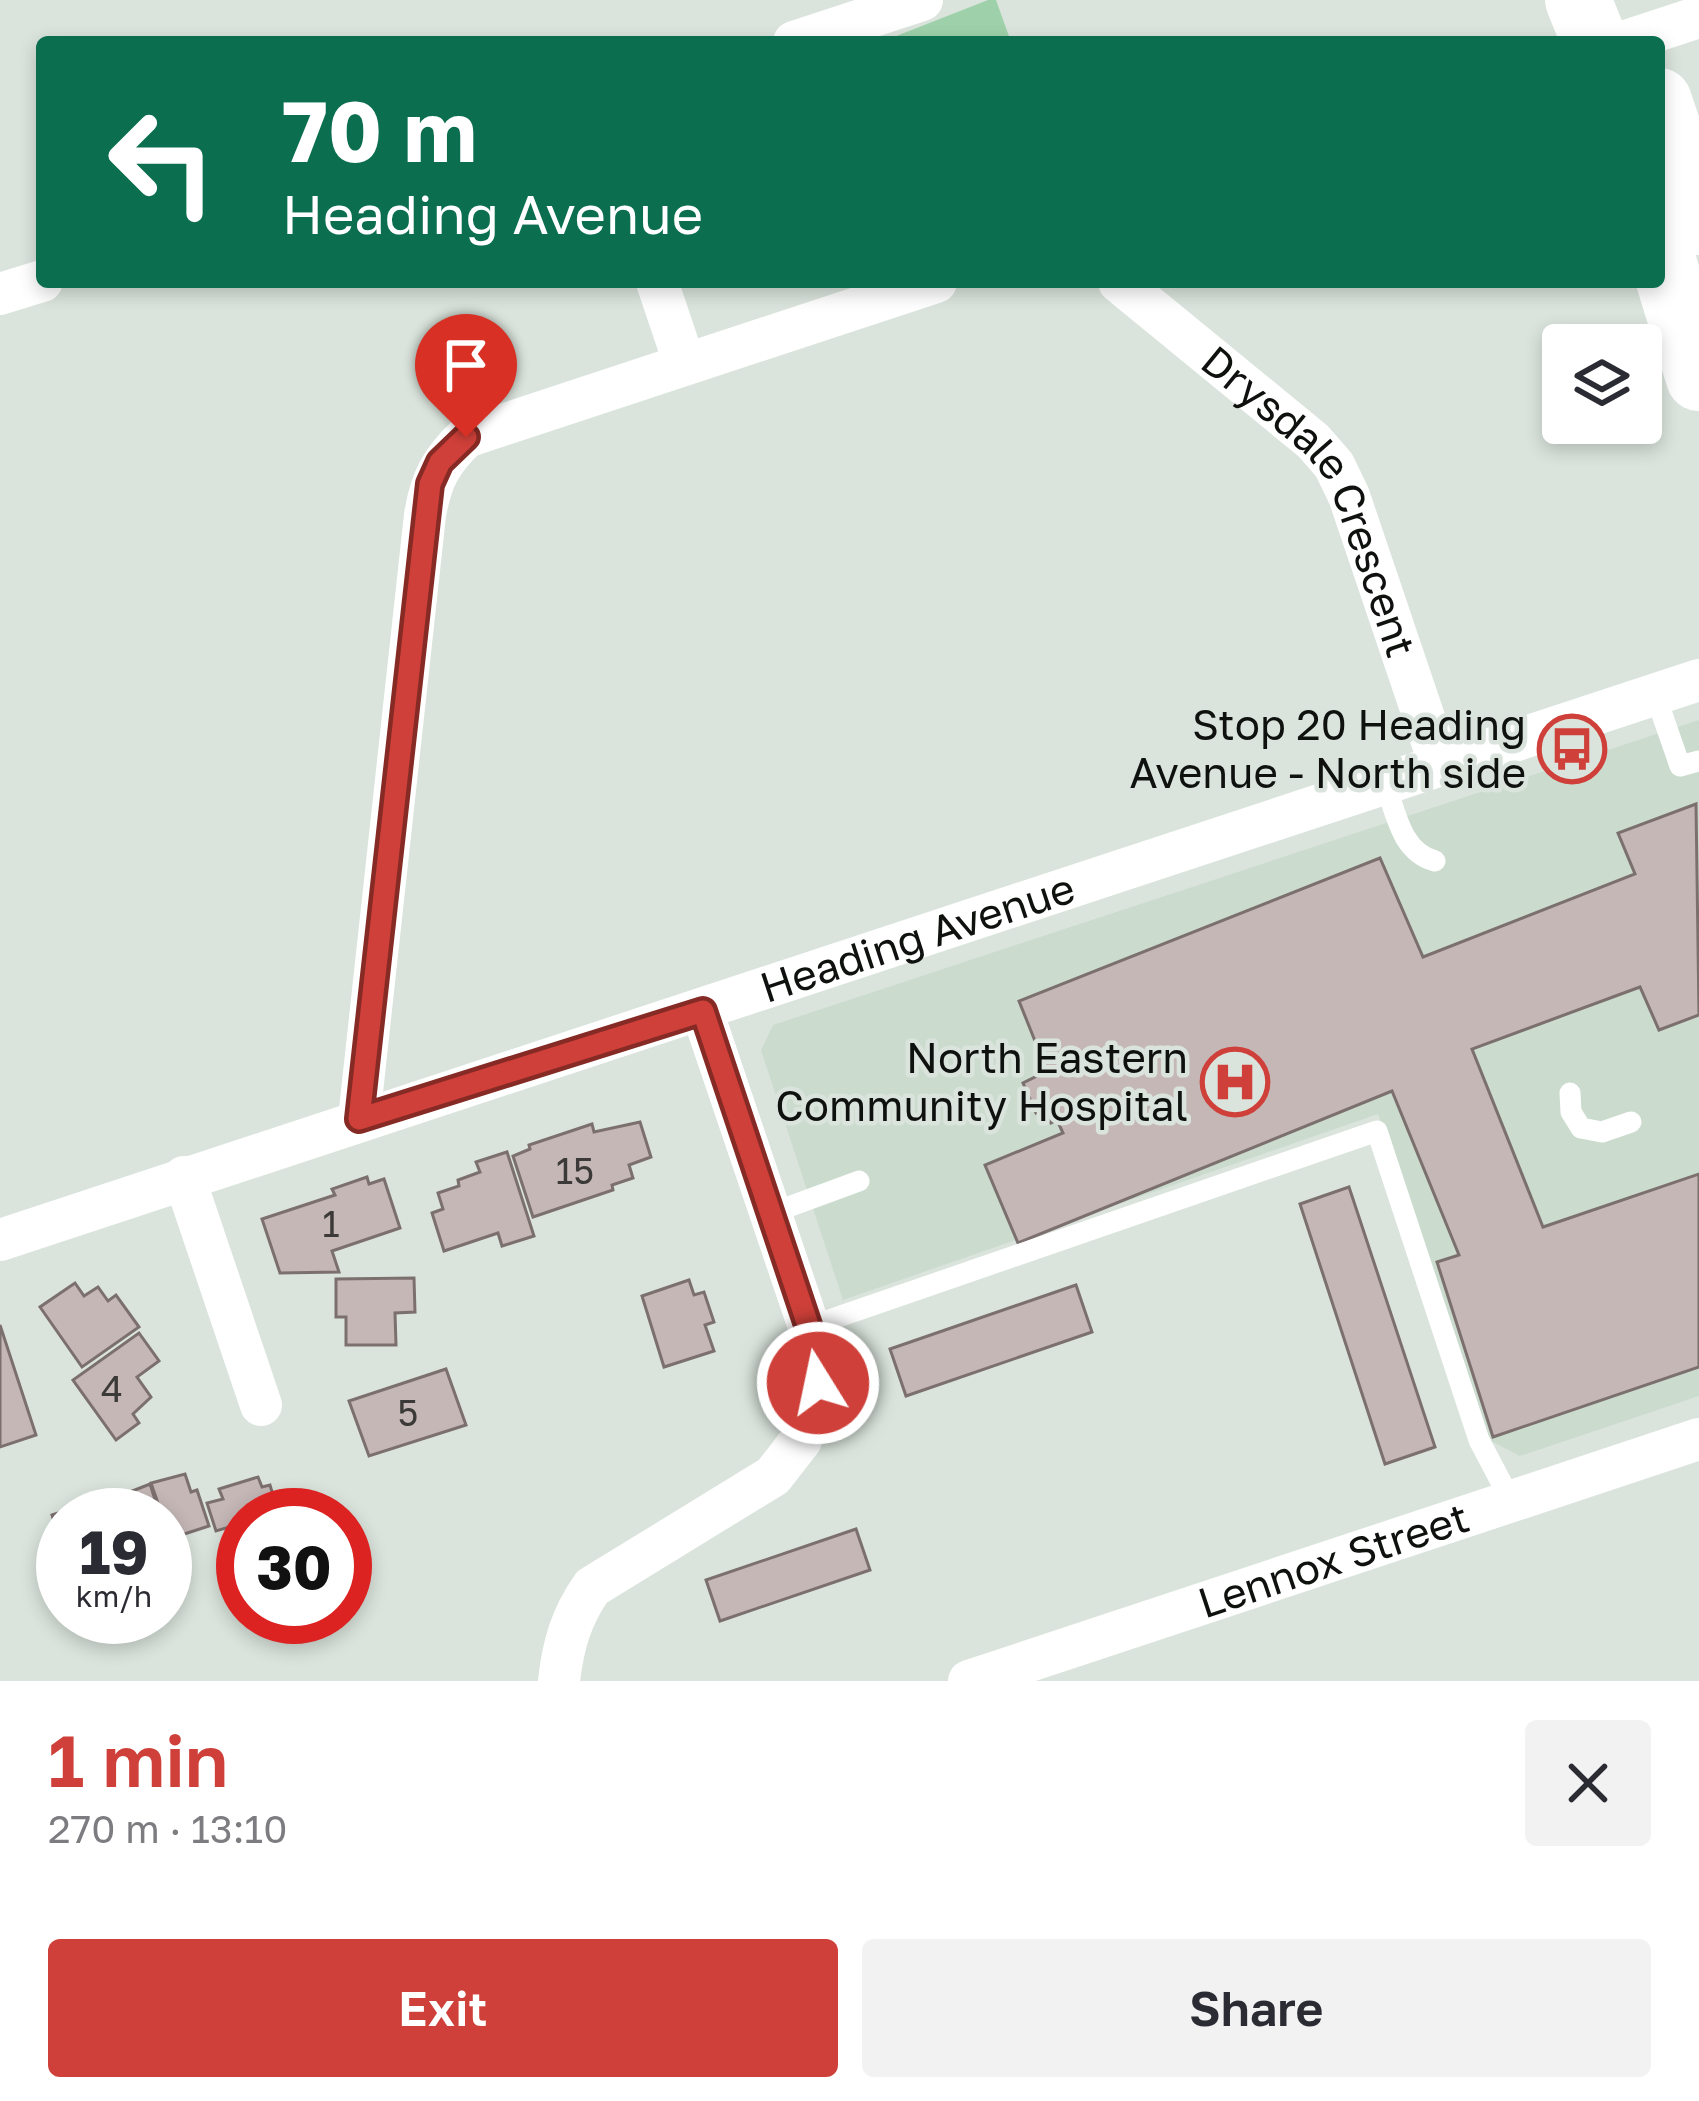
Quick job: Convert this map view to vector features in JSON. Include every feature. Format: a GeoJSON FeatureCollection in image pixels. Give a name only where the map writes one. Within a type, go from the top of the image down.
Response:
{"type":"FeatureCollection","features":[{"type":"Feature","properties":{"kind":"main road"},"geometry":{"type":"LineString","coordinates":[[1578,0],[1624,33]]}},
{"type":"Feature","properties":{"kind":"main road"},"geometry":{"type":"LineString","coordinates":[[1665,119],[1699,221]]}},
{"type":"Feature","properties":{"kind":"main road"},"geometry":{"type":"LineString","coordinates":[[1665,268],[1699,378]]}},
{"type":"Feature","properties":{"kind":"street"},"geometry":{"type":"LineString","coordinates":[[812,36],[922,0]]}},
{"type":"Feature","properties":{"kind":"street"},"geometry":{"type":"LineString","coordinates":[[1624,33],[1699,17]]}},
{"type":"Feature","properties":{"kind":"street"},"geometry":{"type":"LineString","coordinates":[[0,294],[36,283]]}},
{"type":"Feature","properties":{"kind":"street"},"geometry":{"type":"LineString","coordinates":[[659,288],[684,362]]}},
{"type":"Feature","properties":{"kind":"street"},"geometry":{"type":"LineString","coordinates":[[359,1119],[430,484],[440,462],[466,437],[917,288]]}},
{"type":"Feature","properties":{"kind":"street","name":"Drysdale Crescent"},"geometry":{"type":"LineString","coordinates":[[1126,288],[1313,441],[1334,465],[1349,496],[1440,765]]}},
{"type":"Feature","properties":{"kind":"street","name":"Heading Avenue"},"geometry":{"type":"LineString","coordinates":[[0,1240],[1699,680]]}},
{"type":"Feature","properties":{"kind":"street"},"geometry":{"type":"LineString","coordinates":[[559,1681],[575,1611],[592,1587],[773,1476],[801,1440],[818,1383],[809,1328],[703,1011]]}},
{"type":"Feature","properties":{"kind":"street"},"geometry":{"type":"LineString","coordinates":[[184,1177],[261,1405]]}},
{"type":"Feature","properties":{"kind":"street","name":"Lennox Street"},"geometry":{"type":"LineString","coordinates":[[969,1681],[1699,1439]]}},
{"type":"Feature","properties":{"kind":"lane"},"geometry":{"type":"LineString","coordinates":[[1655,694],[1680,766],[1699,761]]}},
{"type":"Feature","properties":{"kind":"lane"},"geometry":{"type":"LineString","coordinates":[[1385,783],[1407,844],[1420,857],[1435,861]]}},
{"type":"Feature","properties":{"kind":"lane"},"geometry":{"type":"LineString","coordinates":[[1570,1093],[1571,1112],[1581,1128],[1602,1132],[1631,1122]]}},
{"type":"Feature","properties":{"kind":"lane"},"geometry":{"type":"LineString","coordinates":[[809,1328],[1377,1131],[1479,1440],[1510,1502]]}},
{"type":"Feature","properties":{"kind":"lane"},"geometry":{"type":"LineString","coordinates":[[772,1213],[859,1181]]}},
{"type":"Feature","properties":{"kind":"shaded area","name":"North Eastern Community Hospital"},"geometry":{"type":"Polygon","coordinates":[[[1699,720],[1699,1396],[1520,1456],[1487,1439],[1378,1114],[843,1300],[761,1050],[773,1025],[1699,720]]]}},
{"type":"Feature","properties":{"kind":"green space"},"geometry":{"type":"Polygon","coordinates":[[[996,0],[1009,36],[896,36],[996,0]]]}},
{"type":"Feature","properties":{"kind":"building"},"geometry":{"type":"Polygon","coordinates":[[[1696,804],[1699,1015],[1659,1030],[1640,987],[1472,1049],[1543,1227],[1699,1174],[1699,1367],[1493,1437],[1437,1262],[1459,1255],[1392,1091],[1018,1243],[985,1165],[1063,1133],[1044,1109],[1036,1113],[1023,1083],[1047,1071],[1019,1001],[1380,858],[1423,957],[1635,874],[1618,833],[1696,804]]]}},
{"type":"Feature","properties":{"kind":"building"},"geometry":{"type":"Polygon","coordinates":[[[640,1122],[651,1157],[629,1165],[633,1178],[612,1185],[613,1190],[533,1217],[513,1156],[530,1149],[529,1145],[592,1124],[594,1132],[640,1122]]]}},
{"type":"Feature","properties":{"kind":"building"},"geometry":{"type":"Polygon","coordinates":[[[507,1152],[534,1236],[502,1246],[498,1233],[444,1251],[432,1213],[443,1209],[438,1193],[480,1172],[476,1162],[507,1152]]]}},
{"type":"Feature","properties":{"kind":"building"},"geometry":{"type":"Polygon","coordinates":[[[367,1177],[369,1184],[384,1179],[400,1228],[332,1251],[339,1272],[280,1273],[262,1219],[335,1195],[332,1189],[367,1177]]]}},
{"type":"Feature","properties":{"kind":"building"},"geometry":{"type":"Polygon","coordinates":[[[1349,1187],[1435,1447],[1385,1464],[1300,1204],[1349,1187]]]}},
{"type":"Feature","properties":{"kind":"building"},"geometry":{"type":"Polygon","coordinates":[[[414,1278],[415,1312],[395,1313],[396,1345],[346,1345],[346,1317],[336,1317],[336,1279],[414,1278]]]}},
{"type":"Feature","properties":{"kind":"building"},"geometry":{"type":"Polygon","coordinates":[[[689,1280],[694,1295],[704,1292],[714,1322],[705,1325],[714,1351],[664,1367],[642,1296],[689,1280]]]}},
{"type":"Feature","properties":{"kind":"building"},"geometry":{"type":"Polygon","coordinates":[[[75,1283],[84,1296],[98,1287],[108,1301],[116,1295],[139,1327],[82,1367],[40,1307],[75,1283]]]}},
{"type":"Feature","properties":{"kind":"building"},"geometry":{"type":"Polygon","coordinates":[[[1076,1285],[1092,1332],[906,1396],[890,1349],[1076,1285]]]}},
{"type":"Feature","properties":{"kind":"building"},"geometry":{"type":"Polygon","coordinates":[[[0,1325],[36,1435],[0,1447],[0,1325]]]}},
{"type":"Feature","properties":{"kind":"building"},"geometry":{"type":"Polygon","coordinates":[[[139,1333],[159,1361],[137,1377],[151,1397],[133,1414],[139,1423],[116,1440],[73,1380],[139,1333]]]}},
{"type":"Feature","properties":{"kind":"building"},"geometry":{"type":"Polygon","coordinates":[[[446,1369],[466,1425],[369,1456],[349,1401],[446,1369]]]}},
{"type":"Feature","properties":{"kind":"building"},"geometry":{"type":"Polygon","coordinates":[[[185,1474],[190,1488],[153,1488],[151,1483],[185,1474]]]}},
{"type":"Feature","properties":{"kind":"building"},"geometry":{"type":"Polygon","coordinates":[[[258,1477],[262,1487],[271,1488],[222,1488],[258,1477]]]}},
{"type":"Feature","properties":{"kind":"building"},"geometry":{"type":"Polygon","coordinates":[[[197,1490],[209,1526],[192,1532],[192,1492],[197,1490]]]}},
{"type":"Feature","properties":{"kind":"building"},"geometry":{"type":"Polygon","coordinates":[[[216,1501],[216,1531],[207,1503],[216,1501]]]}},
{"type":"Feature","properties":{"kind":"building"},"geometry":{"type":"Polygon","coordinates":[[[856,1529],[870,1570],[720,1621],[706,1580],[856,1529]]]}},
{"type":"Feature","properties":{"kind":"place","name":"Stop 20 Heading Avenue - North side"},"geometry":{"type":"Point","coordinates":[1572,749]}},
{"type":"Feature","properties":{"kind":"place","name":"North Eastern Community Hospital"},"geometry":{"type":"Point","coordinates":[1235,1082]}},
{"type":"Feature","properties":{"kind":"route"},"geometry":{"type":"LineString","coordinates":[[466,437],[440,462],[430,484],[425,515],[359,1119],[703,1011],[809,1328],[818,1383]]}}]}
